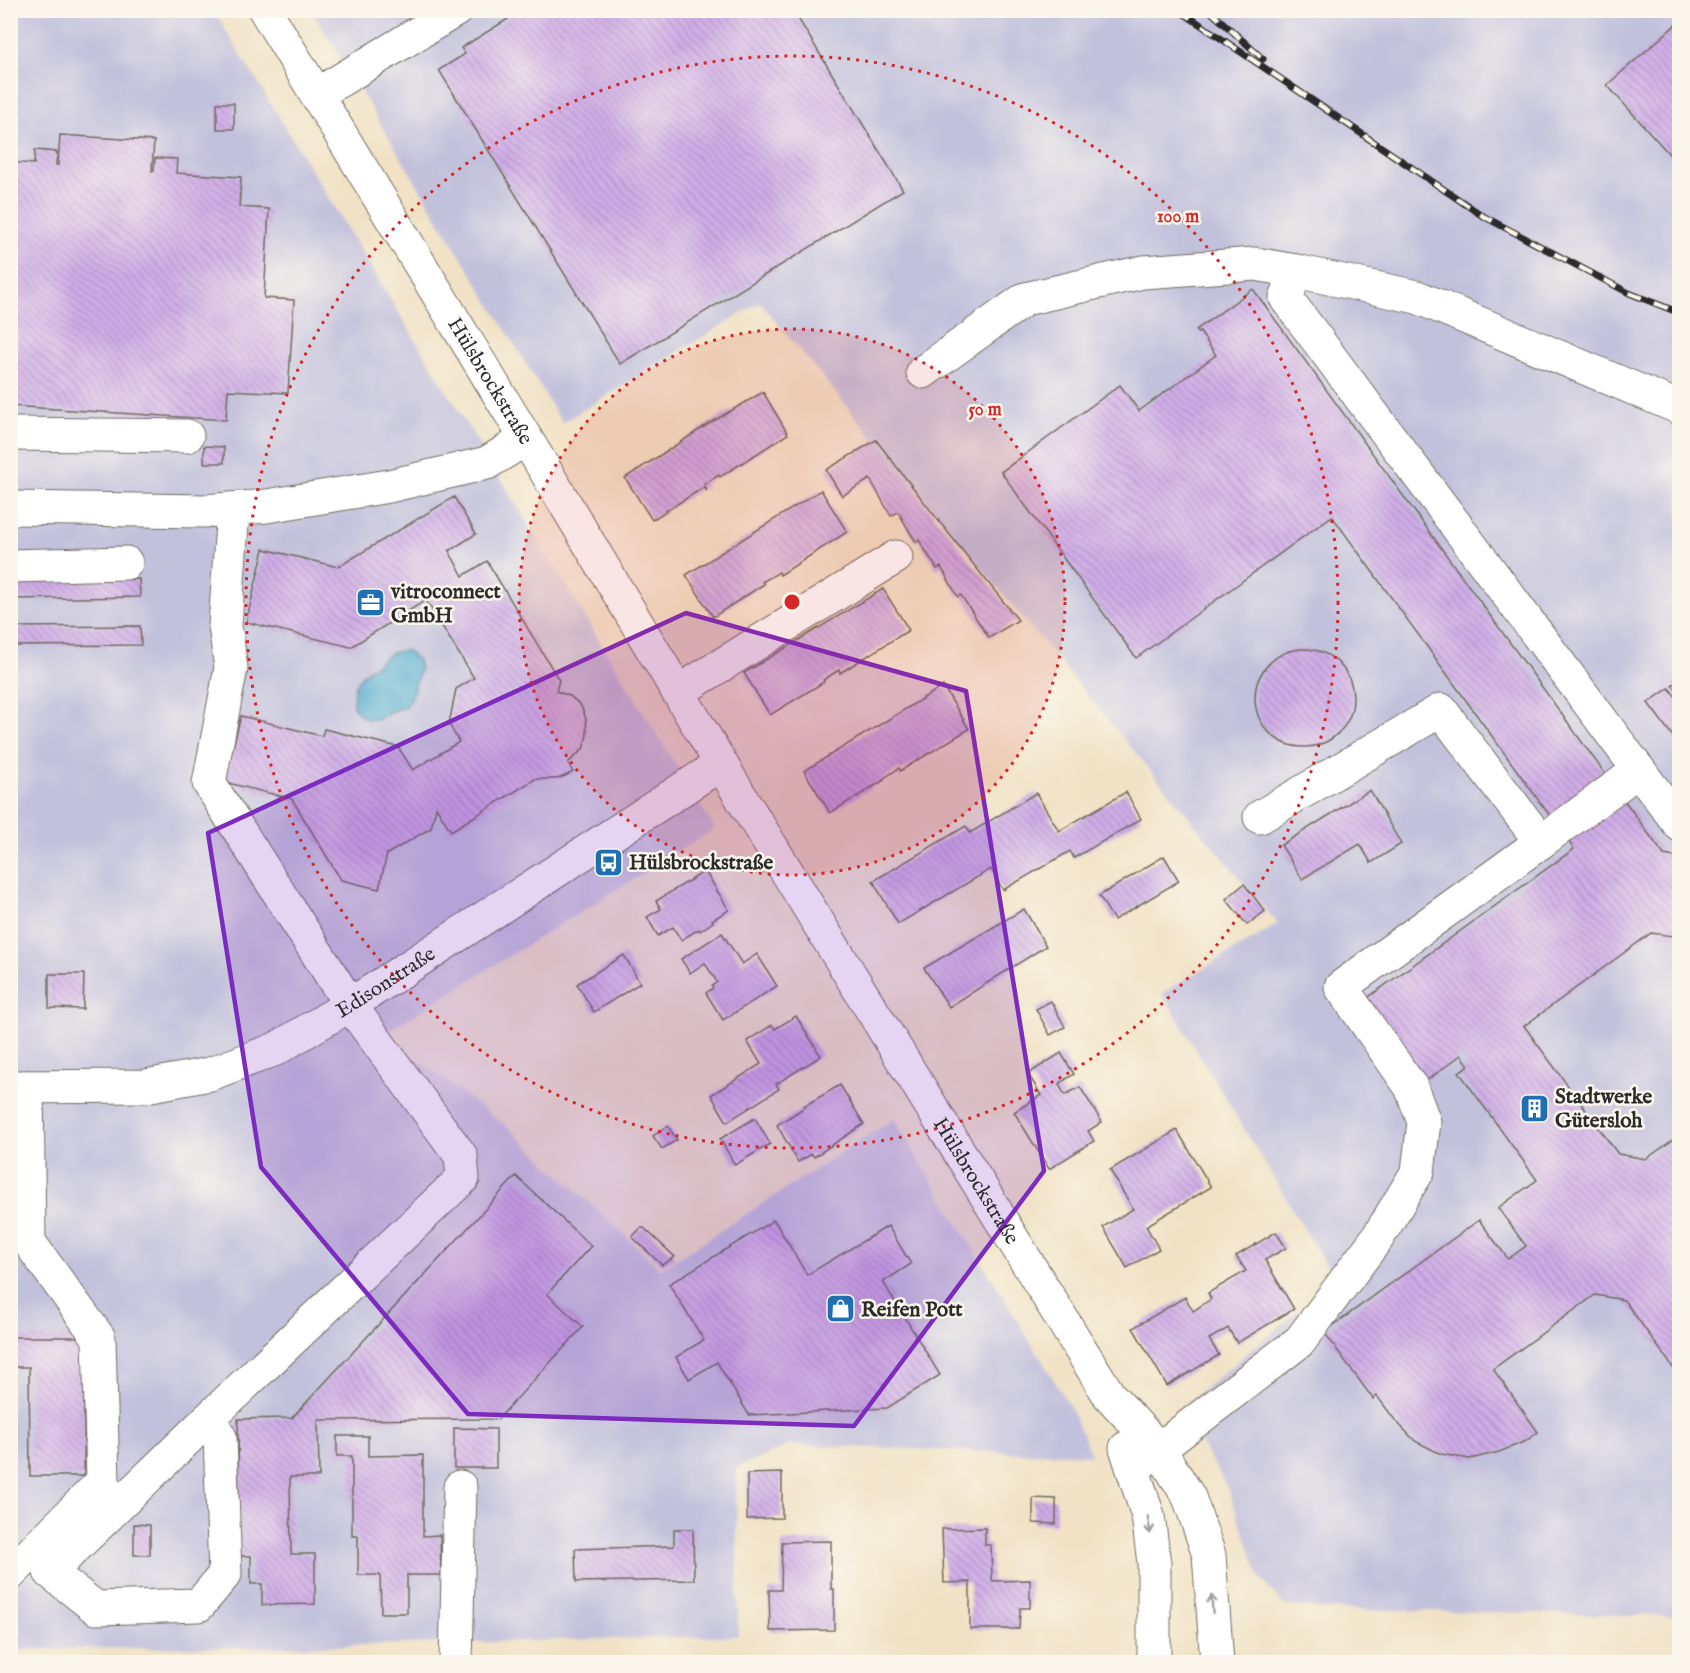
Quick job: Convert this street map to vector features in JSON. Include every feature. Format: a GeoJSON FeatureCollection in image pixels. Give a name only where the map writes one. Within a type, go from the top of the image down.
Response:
{"type":"FeatureCollection","features":[{"type":"Feature","properties":{"kind":"street","name":"Hülsbrockstraße"},"geometry":{"type":"LineString","coordinates":[[265,10],[721,764],[1109,1395],[1159,1449],[1189,1497],[1209,1556],[1217,1662]]}},
{"type":"Feature","properties":{"kind":"street"},"geometry":{"type":"LineString","coordinates":[[316,95],[456,10]]}},
{"type":"Feature","properties":{"kind":"street"},"geometry":{"type":"LineString","coordinates":[[923,372],[1025,299],[1143,272],[1255,264],[1417,297],[1680,408]]}},
{"type":"Feature","properties":{"kind":"street"},"geometry":{"type":"LineString","coordinates":[[1296,271],[1286,298],[1680,825]]}},
{"type":"Feature","properties":{"kind":"street"},"geometry":{"type":"LineString","coordinates":[[10,434],[187,436]]}},
{"type":"Feature","properties":{"kind":"street"},"geometry":{"type":"LineString","coordinates":[[10,508],[204,511],[267,506],[388,486],[487,463],[526,439]]}},
{"type":"Feature","properties":{"kind":"street"},"geometry":{"type":"LineString","coordinates":[[208,1419],[220,1437],[225,1574],[199,1605],[96,1608],[50,1572],[208,1419],[463,1178],[461,1156],[350,1005],[209,783],[231,668],[225,626],[233,509]]}},
{"type":"Feature","properties":{"kind":"street"},"geometry":{"type":"LineString","coordinates":[[678,692],[896,557]]}},
{"type":"Feature","properties":{"kind":"street"},"geometry":{"type":"LineString","coordinates":[[10,566],[126,563]]}},
{"type":"Feature","properties":{"kind":"street"},"geometry":{"type":"LineString","coordinates":[[1260,817],[1441,710],[1541,842]]}},
{"type":"Feature","properties":{"kind":"street","name":"Edisonstraße"},"geometry":{"type":"LineString","coordinates":[[19,1087],[146,1086],[210,1074],[276,1049],[350,1005],[721,764]]}},
{"type":"Feature","properties":{"kind":"street"},"geometry":{"type":"LineString","coordinates":[[1133,1469],[1300,1341],[1378,1237],[1418,1170],[1424,1122],[1411,1087],[1341,987],[1638,770]]}},
{"type":"Feature","properties":{"kind":"street"},"geometry":{"type":"LineString","coordinates":[[10,1574],[103,1480],[99,1338],[29,1242],[19,1087]]}},
{"type":"Feature","properties":{"kind":"street","name":"Hülsbrockstraße"},"geometry":{"type":"LineString","coordinates":[[1109,1395],[1148,1516],[1154,1563],[1155,1662]]}},
{"type":"Feature","properties":{"kind":"street"},"geometry":{"type":"LineString","coordinates":[[456,1662],[460,1487]]}},
{"type":"Feature","properties":{"kind":"highlighted area"},"geometry":{"type":"Polygon","coordinates":[[[686,613],[966,691],[1044,1171],[854,1426],[468,1414],[261,1167],[208,833],[686,613]]]}},
{"type":"Feature","properties":{"kind":"shaded area"},"geometry":{"type":"Polygon","coordinates":[[[10,11],[214,11],[715,829],[383,1034],[510,1129],[661,1269],[894,1119],[1068,1403],[1092,1455],[790,1445],[736,1468],[738,1636],[272,1647],[11,1649],[10,11]]]}},
{"type":"Feature","properties":{"kind":"shaded area"},"geometry":{"type":"Polygon","coordinates":[[[312,11],[1679,11],[1679,1616],[1320,1609],[1284,1605],[1260,1578],[1228,1489],[1192,1428],[1177,1411],[1307,1304],[1332,1275],[1162,993],[1278,924],[760,302],[562,423],[312,11]]]}},
{"type":"Feature","properties":{"kind":"water"},"geometry":{"type":"Polygon","coordinates":[[[406,650],[418,660],[420,669],[411,699],[404,707],[378,719],[367,719],[359,714],[353,706],[354,687],[364,673],[391,653],[406,650]]]}},
{"type":"Feature","properties":{"kind":"building"},"geometry":{"type":"Polygon","coordinates":[[[502,10],[793,10],[903,190],[620,364],[439,70],[465,54],[461,48],[508,19],[502,10]]]}},
{"type":"Feature","properties":{"kind":"building"},"geometry":{"type":"Polygon","coordinates":[[[1680,21],[1680,166],[1607,85],[1680,21]]]}},
{"type":"Feature","properties":{"kind":"building"},"geometry":{"type":"Polygon","coordinates":[[[217,103],[234,103],[234,129],[217,129],[217,103]]]}},
{"type":"Feature","properties":{"kind":"building"},"geometry":{"type":"Polygon","coordinates":[[[60,135],[154,141],[152,171],[154,171],[155,158],[177,159],[176,173],[241,177],[239,207],[269,209],[264,298],[294,300],[288,393],[228,390],[226,420],[10,406],[10,162],[34,164],[35,150],[57,152],[56,165],[58,165],[60,135]]]}},
{"type":"Feature","properties":{"kind":"building"},"geometry":{"type":"Polygon","coordinates":[[[1253,289],[1664,855],[1680,858],[1680,937],[1651,933],[1524,1026],[1618,1154],[1646,1159],[1680,1135],[1680,1377],[1624,1300],[1595,1295],[1493,1369],[1538,1432],[1526,1441],[1499,1452],[1470,1459],[1441,1454],[1415,1441],[1377,1396],[1373,1399],[1324,1332],[1479,1220],[1508,1259],[1526,1246],[1498,1208],[1537,1180],[1459,1072],[1469,1065],[1461,1055],[1426,1081],[1366,999],[1574,849],[1332,516],[1136,658],[1001,472],[1120,385],[1139,411],[1216,355],[1200,332],[1196,330],[1253,289]]]}},
{"type":"Feature","properties":{"kind":"building"},"geometry":{"type":"Polygon","coordinates":[[[763,392],[788,434],[720,477],[719,475],[704,484],[707,491],[704,487],[652,520],[625,478],[763,392]]]}},
{"type":"Feature","properties":{"kind":"building"},"geometry":{"type":"Polygon","coordinates":[[[876,440],[1018,620],[989,638],[961,595],[958,597],[941,567],[937,569],[919,540],[916,542],[898,512],[891,516],[870,479],[842,496],[826,470],[876,440]]]}},
{"type":"Feature","properties":{"kind":"building"},"geometry":{"type":"Polygon","coordinates":[[[204,446],[224,447],[224,463],[204,463],[204,446]]]}},
{"type":"Feature","properties":{"kind":"building"},"geometry":{"type":"Polygon","coordinates":[[[821,490],[847,532],[780,575],[779,572],[762,582],[764,584],[713,617],[686,575],[821,490]]]}},
{"type":"Feature","properties":{"kind":"building"},"geometry":{"type":"Polygon","coordinates":[[[454,497],[476,534],[449,551],[463,576],[487,561],[559,680],[556,691],[570,696],[581,706],[586,719],[587,735],[583,749],[568,763],[573,772],[557,779],[535,779],[451,831],[436,807],[431,828],[387,854],[379,889],[341,880],[292,799],[224,782],[241,716],[322,736],[324,729],[398,747],[413,770],[459,742],[449,724],[456,689],[474,678],[426,600],[351,647],[246,622],[264,549],[338,567],[454,497]]]}},
{"type":"Feature","properties":{"kind":"building"},"geometry":{"type":"Polygon","coordinates":[[[139,579],[140,597],[10,599],[10,580],[139,579]]]}},
{"type":"Feature","properties":{"kind":"building"},"geometry":{"type":"Polygon","coordinates":[[[883,589],[909,630],[840,673],[839,670],[823,680],[824,682],[770,715],[744,673],[883,589]]]}},
{"type":"Feature","properties":{"kind":"building"},"geometry":{"type":"Polygon","coordinates":[[[140,626],[141,645],[10,646],[10,627],[140,626]]]}},
{"type":"Feature","properties":{"kind":"building"},"geometry":{"type":"Polygon","coordinates":[[[1304,649],[1323,653],[1339,663],[1349,679],[1353,698],[1349,717],[1339,733],[1323,743],[1304,747],[1285,743],[1269,733],[1259,717],[1255,698],[1259,679],[1269,663],[1285,653],[1304,649]]]}},
{"type":"Feature","properties":{"kind":"building"},"geometry":{"type":"Polygon","coordinates":[[[1680,680],[1680,695],[1672,685],[1680,680]]]}},
{"type":"Feature","properties":{"kind":"building"},"geometry":{"type":"Polygon","coordinates":[[[943,686],[969,729],[900,771],[899,768],[884,780],[830,813],[804,771],[943,686]]]}},
{"type":"Feature","properties":{"kind":"building"},"geometry":{"type":"Polygon","coordinates":[[[1669,688],[1680,702],[1680,740],[1677,742],[1648,703],[1669,688]]]}},
{"type":"Feature","properties":{"kind":"building"},"geometry":{"type":"Polygon","coordinates":[[[1370,790],[1401,844],[1371,863],[1360,844],[1302,879],[1281,845],[1370,790]]]}},
{"type":"Feature","properties":{"kind":"building"},"geometry":{"type":"Polygon","coordinates":[[[1126,792],[1141,819],[1074,858],[1070,851],[1003,890],[991,869],[898,924],[873,881],[966,826],[970,833],[1036,793],[1059,831],[1126,792]]]}},
{"type":"Feature","properties":{"kind":"building"},"geometry":{"type":"Polygon","coordinates":[[[1164,856],[1179,881],[1114,920],[1099,896],[1164,856]]]}},
{"type":"Feature","properties":{"kind":"building"},"geometry":{"type":"Polygon","coordinates":[[[705,871],[729,910],[712,920],[713,922],[700,931],[699,929],[681,940],[673,927],[658,936],[647,917],[661,909],[656,901],[705,871]]]}},
{"type":"Feature","properties":{"kind":"building"},"geometry":{"type":"Polygon","coordinates":[[[1244,884],[1265,911],[1247,925],[1226,899],[1244,884]]]}},
{"type":"Feature","properties":{"kind":"building"},"geometry":{"type":"Polygon","coordinates":[[[1024,909],[1046,946],[949,1007],[924,968],[1024,909]]]}},
{"type":"Feature","properties":{"kind":"building"},"geometry":{"type":"Polygon","coordinates":[[[722,933],[742,964],[757,954],[777,986],[723,1020],[706,993],[717,982],[705,963],[690,973],[681,959],[722,933]]]}},
{"type":"Feature","properties":{"kind":"building"},"geometry":{"type":"Polygon","coordinates":[[[624,955],[640,983],[594,1012],[577,984],[624,955]]]}},
{"type":"Feature","properties":{"kind":"building"},"geometry":{"type":"Polygon","coordinates":[[[49,974],[84,974],[83,1009],[49,1008],[49,974]]]}},
{"type":"Feature","properties":{"kind":"building"},"geometry":{"type":"Polygon","coordinates":[[[1051,1001],[1065,1027],[1050,1035],[1036,1009],[1051,1001]]]}},
{"type":"Feature","properties":{"kind":"building"},"geometry":{"type":"Polygon","coordinates":[[[796,1016],[821,1056],[776,1084],[779,1089],[727,1122],[711,1095],[761,1064],[747,1041],[772,1025],[775,1029],[796,1016]]]}},
{"type":"Feature","properties":{"kind":"building"},"geometry":{"type":"Polygon","coordinates":[[[1061,1053],[1074,1074],[1059,1085],[1065,1095],[1080,1087],[1102,1122],[1088,1131],[1094,1141],[1049,1169],[1014,1112],[1041,1095],[1028,1074],[1061,1053]]]}},
{"type":"Feature","properties":{"kind":"building"},"geometry":{"type":"Polygon","coordinates":[[[840,1085],[864,1124],[814,1157],[812,1154],[798,1162],[777,1125],[840,1085]]]}},
{"type":"Feature","properties":{"kind":"building"},"geometry":{"type":"Polygon","coordinates":[[[755,1118],[770,1144],[735,1165],[720,1139],[755,1118]]]}},
{"type":"Feature","properties":{"kind":"building"},"geometry":{"type":"Polygon","coordinates":[[[668,1126],[677,1140],[662,1149],[653,1136],[668,1126]]]}},
{"type":"Feature","properties":{"kind":"building"},"geometry":{"type":"Polygon","coordinates":[[[1177,1130],[1211,1187],[1146,1226],[1159,1249],[1127,1268],[1103,1227],[1133,1209],[1110,1170],[1177,1130]]]}},
{"type":"Feature","properties":{"kind":"building"},"geometry":{"type":"Polygon","coordinates":[[[516,1176],[591,1246],[547,1294],[583,1327],[498,1419],[318,1420],[319,1477],[290,1477],[291,1554],[315,1554],[315,1604],[262,1605],[262,1584],[251,1584],[251,1556],[239,1556],[238,1419],[292,1418],[516,1176]]]}},
{"type":"Feature","properties":{"kind":"building"},"geometry":{"type":"Polygon","coordinates":[[[774,1220],[807,1275],[888,1226],[911,1264],[883,1282],[940,1375],[887,1408],[749,1415],[717,1362],[689,1379],[676,1357],[704,1340],[669,1284],[774,1220]]]}},
{"type":"Feature","properties":{"kind":"building"},"geometry":{"type":"Polygon","coordinates":[[[644,1228],[675,1257],[662,1265],[632,1237],[644,1228]]]}},
{"type":"Feature","properties":{"kind":"building"},"geometry":{"type":"Polygon","coordinates":[[[1276,1232],[1286,1248],[1265,1260],[1294,1309],[1237,1343],[1228,1328],[1209,1339],[1219,1355],[1167,1386],[1133,1328],[1185,1297],[1193,1311],[1211,1299],[1208,1293],[1246,1271],[1236,1256],[1276,1232]]]}},
{"type":"Feature","properties":{"kind":"building"},"geometry":{"type":"Polygon","coordinates":[[[10,1337],[84,1337],[84,1476],[30,1476],[29,1367],[10,1367],[10,1337]]]}},
{"type":"Feature","properties":{"kind":"building"},"geometry":{"type":"Polygon","coordinates":[[[454,1428],[496,1429],[496,1468],[454,1468],[454,1428]]]}},
{"type":"Feature","properties":{"kind":"building"},"geometry":{"type":"Polygon","coordinates":[[[337,1436],[368,1436],[368,1456],[423,1455],[423,1536],[440,1535],[441,1575],[407,1575],[407,1613],[381,1613],[380,1575],[358,1575],[358,1536],[352,1536],[352,1456],[337,1456],[337,1436]]]}},
{"type":"Feature","properties":{"kind":"building"},"geometry":{"type":"Polygon","coordinates":[[[782,1473],[782,1518],[747,1519],[747,1474],[782,1473]]]}},
{"type":"Feature","properties":{"kind":"building"},"geometry":{"type":"Polygon","coordinates":[[[1033,1498],[1056,1499],[1056,1524],[1033,1523],[1033,1498]]]}},
{"type":"Feature","properties":{"kind":"building"},"geometry":{"type":"Polygon","coordinates":[[[134,1524],[150,1525],[150,1555],[134,1555],[134,1524]]]}},
{"type":"Feature","properties":{"kind":"building"},"geometry":{"type":"Polygon","coordinates":[[[985,1528],[985,1545],[991,1545],[992,1581],[1030,1580],[1030,1608],[1020,1608],[1019,1629],[970,1629],[970,1582],[944,1583],[942,1529],[985,1528]]]}},
{"type":"Feature","properties":{"kind":"building"},"geometry":{"type":"Polygon","coordinates":[[[674,1529],[693,1529],[694,1580],[576,1582],[575,1549],[674,1546],[674,1529]]]}},
{"type":"Feature","properties":{"kind":"building"},"geometry":{"type":"Polygon","coordinates":[[[831,1541],[834,1630],[770,1631],[769,1590],[781,1590],[782,1542],[831,1541]]]}},
{"type":"Feature","properties":{"kind":"railway"},"geometry":{"type":"LineString","coordinates":[[1179,10],[1483,216],[1629,293],[1680,313]]}},
{"type":"Feature","properties":{"kind":"railway"},"geometry":{"type":"LineString","coordinates":[[1209,10],[1263,59]]}},
{"type":"Feature","properties":{"kind":"place","name":"vitroconnect GmbH"},"geometry":{"type":"Point","coordinates":[370,603]}},
{"type":"Feature","properties":{"kind":"place","name":"Hülsbrockstraße"},"geometry":{"type":"Point","coordinates":[608,862]}},
{"type":"Feature","properties":{"kind":"place","name":"Stadtwerke Gütersloh"},"geometry":{"type":"Point","coordinates":[1534,1108]}},
{"type":"Feature","properties":{"kind":"place","name":"Reifen Pott"},"geometry":{"type":"Point","coordinates":[840,1309]}}]}
